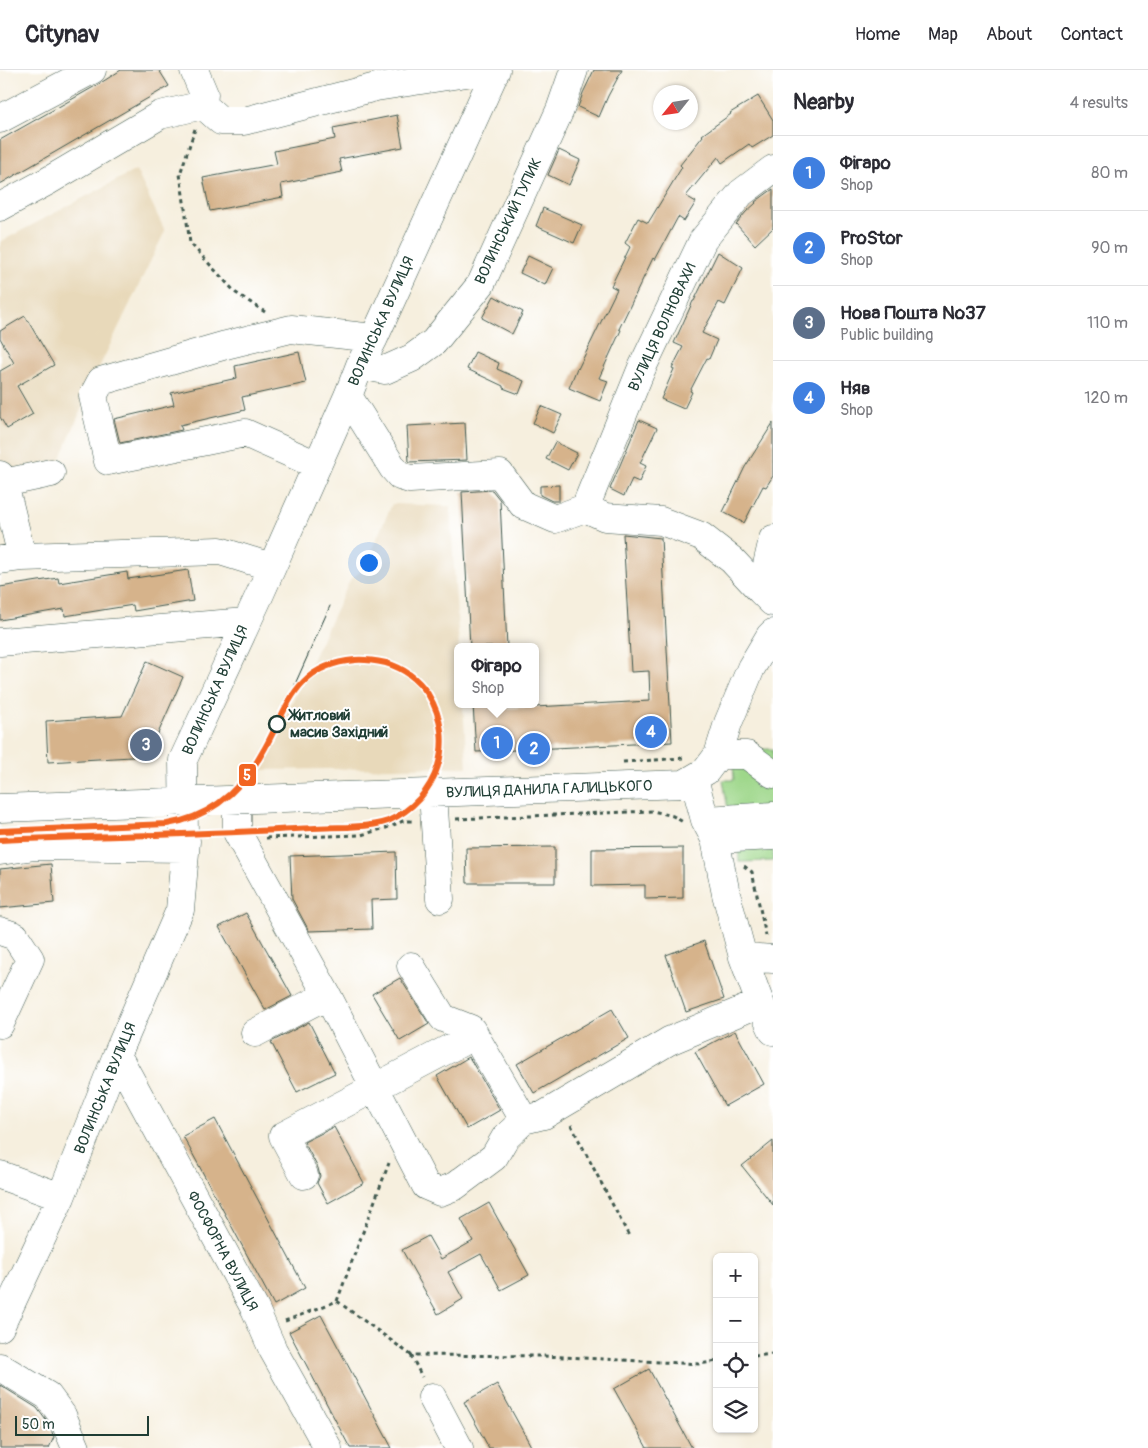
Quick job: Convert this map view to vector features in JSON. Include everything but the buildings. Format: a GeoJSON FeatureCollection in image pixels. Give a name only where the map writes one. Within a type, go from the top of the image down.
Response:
{"type":"FeatureCollection","features":[{"type":"Feature","properties":{"kind":"street"},"geometry":{"type":"LineString","coordinates":[[0,119],[92,70]]}},
{"type":"Feature","properties":{"kind":"street"},"geometry":{"type":"LineString","coordinates":[[194,70],[204,94],[203,105]]}},
{"type":"Feature","properties":{"kind":"street"},"geometry":{"type":"LineString","coordinates":[[203,105],[221,121],[244,121],[376,87],[486,70]]}},
{"type":"Feature","properties":{"kind":"street","name":"ВОЛИНСЬКА ВУЛИЦЯ"},"geometry":{"type":"LineString","coordinates":[[0,1327],[61,1197],[117,1055],[180,910],[186,841],[184,834],[183,760],[271,568],[360,365],[496,70]]}},
{"type":"Feature","properties":{"kind":"street","name":"ВОЛИНСЬКИЙ ТУПИК"},"geometry":{"type":"LineString","coordinates":[[360,365],[385,370],[412,358],[434,342],[480,284],[560,110],[574,70]]}},
{"type":"Feature","properties":{"kind":"street"},"geometry":{"type":"LineString","coordinates":[[0,207],[48,181],[160,114],[203,105]]}},
{"type":"Feature","properties":{"kind":"street","name":"ВУЛИЦЯ ВОЛНОВАХИ"},"geometry":{"type":"LineString","coordinates":[[584,508],[641,370],[703,240],[741,193],[773,168]]}},
{"type":"Feature","properties":{"kind":"street"},"geometry":{"type":"LineString","coordinates":[[317,465],[245,433],[108,461],[93,396],[101,381],[226,344],[291,329],[374,338]]}},
{"type":"Feature","properties":{"kind":"street"},"geometry":{"type":"LineString","coordinates":[[348,396],[393,468],[400,476],[410,479],[500,474],[523,505],[555,520],[584,508],[605,517],[660,521],[702,536],[732,560],[767,597]]}},
{"type":"Feature","properties":{"kind":"street"},"geometry":{"type":"LineString","coordinates":[[51,473],[2,479],[11,558],[220,551],[271,568]]}},
{"type":"Feature","properties":{"kind":"street"},"geometry":{"type":"LineString","coordinates":[[767,597],[773,539]]}},
{"type":"Feature","properties":{"kind":"street"},"geometry":{"type":"LineString","coordinates":[[0,642],[246,622]]}},
{"type":"Feature","properties":{"kind":"street"},"geometry":{"type":"LineString","coordinates":[[773,633],[751,668],[728,723],[718,755],[706,771],[694,779],[705,833],[726,894],[743,957],[760,1003],[773,1031]]}},
{"type":"Feature","properties":{"kind":"street"},"geometry":{"type":"LineString","coordinates":[[728,723],[766,755],[773,755]]}},
{"type":"Feature","properties":{"kind":"street"},"geometry":{"type":"LineString","coordinates":[[718,755],[747,755],[773,774]]}},
{"type":"Feature","properties":{"kind":"street","name":"ВУЛИЦЯ ДАНИЛА ГАЛИЦЬКОГО"},"geometry":{"type":"LineString","coordinates":[[0,808],[237,800],[434,807],[684,784],[694,779]]}},
{"type":"Feature","properties":{"kind":"street"},"geometry":{"type":"LineString","coordinates":[[237,800],[237,832],[328,995],[426,1186],[440,1192],[455,1186],[494,1157],[506,1138],[524,1120],[544,1115],[669,1041],[760,1003]]}},
{"type":"Feature","properties":{"kind":"street"},"geometry":{"type":"LineString","coordinates":[[434,807],[440,899]]}},
{"type":"Feature","properties":{"kind":"street"},"geometry":{"type":"LineString","coordinates":[[705,833],[773,816]]}},
{"type":"Feature","properties":{"kind":"street"},"geometry":{"type":"LineString","coordinates":[[705,833],[773,836]]}},
{"type":"Feature","properties":{"kind":"street"},"geometry":{"type":"LineString","coordinates":[[0,851],[35,846],[184,848]]}},
{"type":"Feature","properties":{"kind":"street"},"geometry":{"type":"LineString","coordinates":[[0,931],[15,936],[30,959],[0,1024]]}},
{"type":"Feature","properties":{"kind":"street"},"geometry":{"type":"LineString","coordinates":[[743,957],[770,949]]}},
{"type":"Feature","properties":{"kind":"street"},"geometry":{"type":"LineString","coordinates":[[412,966],[443,1018],[471,1029],[524,1120]]}},
{"type":"Feature","properties":{"kind":"street"},"geometry":{"type":"LineString","coordinates":[[255,1033],[328,995]]}},
{"type":"Feature","properties":{"kind":"street"},"geometry":{"type":"LineString","coordinates":[[304,1175],[283,1136],[475,1035]]}},
{"type":"Feature","properties":{"kind":"street","name":"ФОСФОРНА ВУЛИЦЯ"},"geometry":{"type":"LineString","coordinates":[[117,1055],[255,1309],[273,1350],[328,1448]]}},
{"type":"Feature","properties":{"kind":"street"},"geometry":{"type":"LineString","coordinates":[[0,1175],[61,1197]]}},
{"type":"Feature","properties":{"kind":"street"},"geometry":{"type":"LineString","coordinates":[[0,1367],[48,1396],[62,1415],[76,1448]]}},
{"type":"Feature","properties":{"kind":"street"},"geometry":{"type":"LineString","coordinates":[[432,1396],[459,1448]]}},
{"type":"Feature","properties":{"kind":"path"},"geometry":{"type":"LineString","coordinates":[[203,105],[180,174],[190,243],[236,293],[291,329]]}},
{"type":"Feature","properties":{"kind":"path"},"geometry":{"type":"LineString","coordinates":[[241,839],[361,835],[386,828],[434,807],[653,811],[673,816],[705,833],[752,872],[770,949]]}},
{"type":"Feature","properties":{"kind":"path"},"geometry":{"type":"LineString","coordinates":[[560,1105],[629,1236]]}},
{"type":"Feature","properties":{"kind":"path"},"geometry":{"type":"LineString","coordinates":[[255,1309],[284,1322],[336,1301],[400,1135]]}},
{"type":"Feature","properties":{"kind":"path"},"geometry":{"type":"LineString","coordinates":[[336,1301],[411,1355],[544,1356],[700,1364],[713,1362]]}},
{"type":"Feature","properties":{"kind":"path"},"geometry":{"type":"LineString","coordinates":[[758,1356],[773,1354]]}},
{"type":"Feature","properties":{"kind":"shaded area"},"geometry":{"type":"Polygon","coordinates":[[[136,170],[165,231],[96,374],[50,484],[0,507],[0,242],[136,170]]]}},
{"type":"Feature","properties":{"kind":"shaded area"},"geometry":{"type":"Polygon","coordinates":[[[392,504],[450,506],[459,643],[454,643],[454,708],[463,708],[467,767],[260,770],[350,580],[363,569],[392,504]]]}},
{"type":"Feature","properties":{"kind":"green space"},"geometry":{"type":"Polygon","coordinates":[[[773,749],[773,816],[728,810],[723,780],[734,780],[732,750],[773,749]]]}},
{"type":"Feature","properties":{"kind":"green space"},"geometry":{"type":"Polygon","coordinates":[[[773,836],[773,861],[739,862],[738,837],[773,836]]]}},
{"type":"Feature","properties":{"kind":"tram line"},"geometry":{"type":"LineString","coordinates":[[287,702],[330,606]]}},
{"type":"Feature","properties":{"kind":"transit line","name":"5"},"geometry":{"type":"LineString","coordinates":[[0,831],[167,824],[199,815],[225,798],[247,775],[257,762],[288,702],[297,689],[307,678],[335,663],[367,660],[386,663],[398,668],[415,679],[424,689],[437,712],[441,731],[441,749],[438,767],[430,784],[405,811],[383,823],[368,826],[221,833],[0,840]]}},
{"type":"Feature","properties":{"kind":"place","name":"Житловий масив Західний"},"geometry":{"type":"Point","coordinates":[277,724]}},
{"type":"Feature","properties":{"kind":"place","name":"Няв"},"geometry":{"type":"Point","coordinates":[651,732]}},
{"type":"Feature","properties":{"kind":"place","name":"Фігаро"},"geometry":{"type":"Point","coordinates":[497,743]}},
{"type":"Feature","properties":{"kind":"place","name":"Нова Пошта №37"},"geometry":{"type":"Point","coordinates":[146,745]}},
{"type":"Feature","properties":{"kind":"place","name":"ProStor"},"geometry":{"type":"Point","coordinates":[534,749]}}]}
